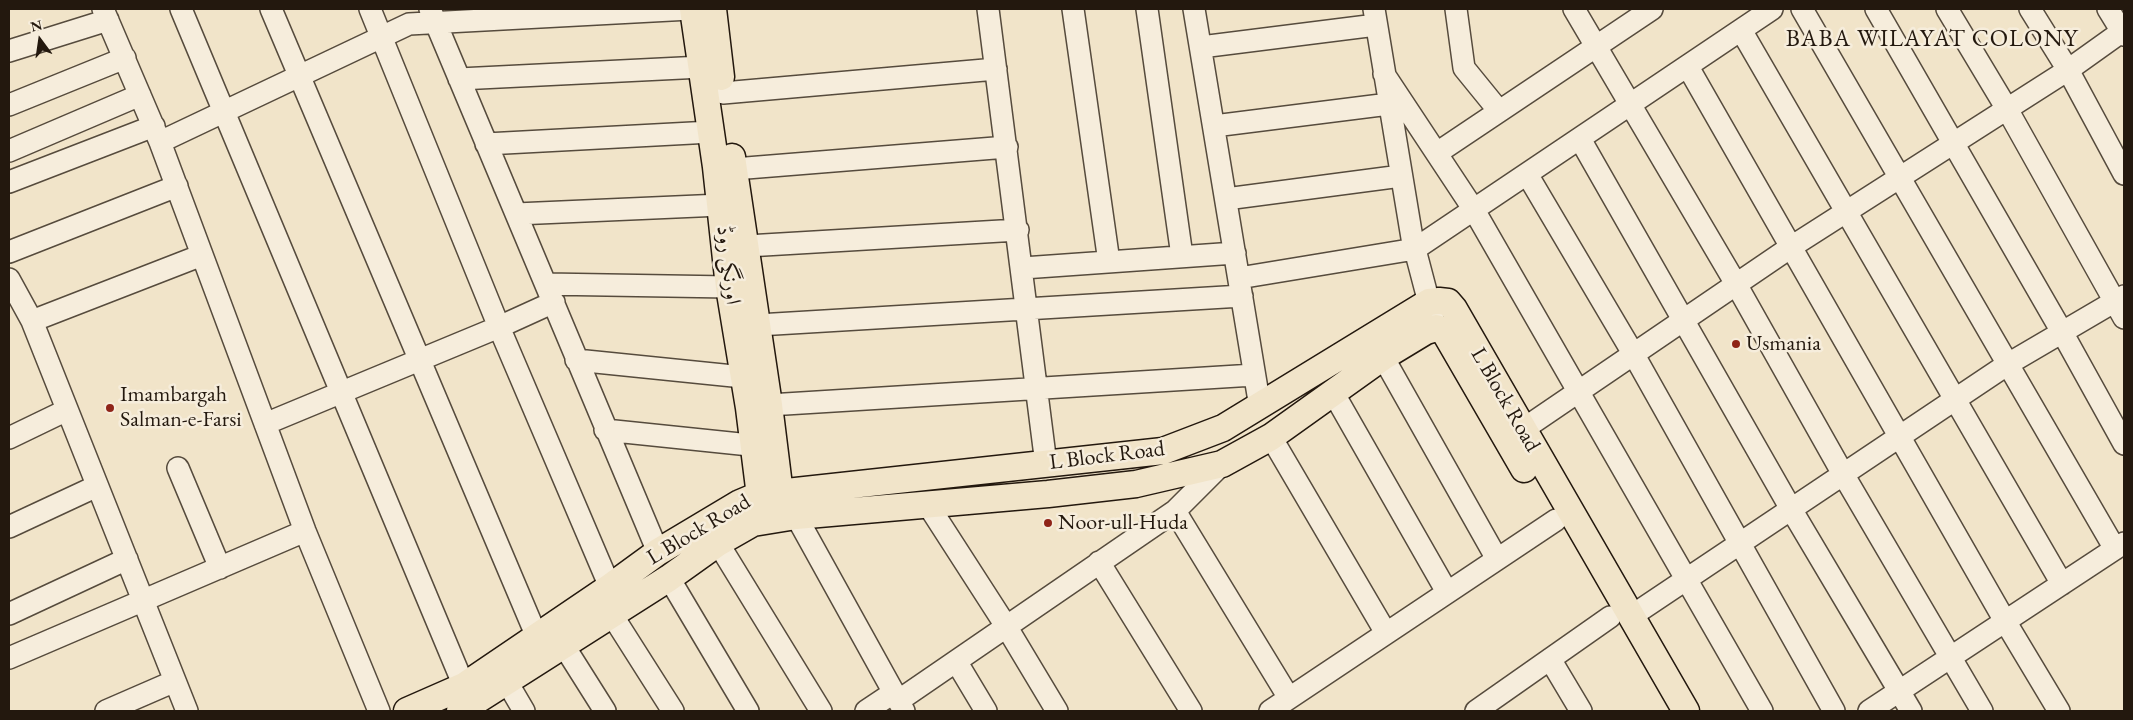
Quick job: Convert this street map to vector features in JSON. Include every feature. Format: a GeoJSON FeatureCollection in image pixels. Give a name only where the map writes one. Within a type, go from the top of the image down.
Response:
{"type":"FeatureCollection","features":[{"type":"Feature","properties":{"kind":"main road","name":"اورنگی روڈ"},"geometry":{"type":"LineString","coordinates":[[692,9],[721,205],[736,247],[758,325],[769,405],[764,446]]}},
{"type":"Feature","properties":{"kind":"main road","name":"اورنگی روڈ"},"geometry":{"type":"LineString","coordinates":[[713,9],[734,169],[736,247],[729,287],[743,376],[764,446],[776,508]]}},
{"type":"Feature","properties":{"kind":"main road","name":"L Block Road"},"geometry":{"type":"LineString","coordinates":[[460,711],[669,578],[718,543],[776,508],[1046,464],[1162,451],[1223,428],[1428,302],[1448,302],[1454,309],[1522,430],[1620,617],[1666,711]]}},
{"type":"Feature","properties":{"kind":"main road","name":"L Block Road"},"geometry":{"type":"LineString","coordinates":[[407,711],[464,686],[538,637],[658,552],[740,503],[776,508],[928,505],[1136,484],[1222,464],[1271,437],[1334,394],[1383,357],[1426,331],[1436,328],[1444,331],[1556,520],[1620,617],[1686,711]]}},
{"type":"Feature","properties":{"kind":"street"},"geometry":{"type":"LineString","coordinates":[[181,9],[464,686]]}},
{"type":"Feature","properties":{"kind":"street"},"geometry":{"type":"LineString","coordinates":[[271,9],[538,637]]}},
{"type":"Feature","properties":{"kind":"street"},"geometry":{"type":"LineString","coordinates":[[370,9],[498,328],[610,587]]}},
{"type":"Feature","properties":{"kind":"street"},"geometry":{"type":"LineString","coordinates":[[9,182],[224,112],[409,24],[432,16],[692,9]]}},
{"type":"Feature","properties":{"kind":"street"},"geometry":{"type":"LineString","coordinates":[[988,9],[1018,230],[1046,464]]}},
{"type":"Feature","properties":{"kind":"street"},"geometry":{"type":"LineString","coordinates":[[1073,9],[1109,262]]}},
{"type":"Feature","properties":{"kind":"street"},"geometry":{"type":"LineString","coordinates":[[1147,9],[1182,256]]}},
{"type":"Feature","properties":{"kind":"street"},"geometry":{"type":"LineString","coordinates":[[1194,9],[1260,407]]}},
{"type":"Feature","properties":{"kind":"street"},"geometry":{"type":"LineString","coordinates":[[1456,9],[1464,68],[1499,111]]}},
{"type":"Feature","properties":{"kind":"street"},"geometry":{"type":"LineString","coordinates":[[1574,9],[1736,284],[1982,711]]}},
{"type":"Feature","properties":{"kind":"street"},"geometry":{"type":"LineString","coordinates":[[1437,153],[1652,9]]}},
{"type":"Feature","properties":{"kind":"street"},"geometry":{"type":"LineString","coordinates":[[758,325],[1027,309],[1240,287],[1415,249],[1772,9]]}},
{"type":"Feature","properties":{"kind":"street"},"geometry":{"type":"LineString","coordinates":[[1802,9],[2008,364],[2120,546],[1869,711]]}},
{"type":"Feature","properties":{"kind":"street"},"geometry":{"type":"LineString","coordinates":[[1876,9],[2062,332],[2124,444]]}},
{"type":"Feature","properties":{"kind":"street"},"geometry":{"type":"LineString","coordinates":[[1476,711],[1500,704],[1550,659],[1685,580],[2008,364],[2062,332],[2121,305],[1947,9]]}},
{"type":"Feature","properties":{"kind":"street"},"geometry":{"type":"LineString","coordinates":[[2030,9],[2068,70],[2124,174]]}},
{"type":"Feature","properties":{"kind":"street"},"geometry":{"type":"LineString","coordinates":[[1522,430],[1791,247],[2068,70],[2124,32],[2108,9]]}},
{"type":"Feature","properties":{"kind":"street"},"geometry":{"type":"LineString","coordinates":[[1201,47],[1378,13],[1384,74],[1401,176],[1415,249],[1436,328]]}},
{"type":"Feature","properties":{"kind":"street"},"geometry":{"type":"LineString","coordinates":[[9,51],[106,14],[157,134],[305,531],[379,711]]}},
{"type":"Feature","properties":{"kind":"street"},"geometry":{"type":"LineString","coordinates":[[432,16],[658,552]]}},
{"type":"Feature","properties":{"kind":"street"},"geometry":{"type":"LineString","coordinates":[[1742,30],[2062,584]]}},
{"type":"Feature","properties":{"kind":"street"},"geometry":{"type":"LineString","coordinates":[[9,105],[124,58]]}},
{"type":"Feature","properties":{"kind":"street"},"geometry":{"type":"LineString","coordinates":[[459,79],[702,67]]}},
{"type":"Feature","properties":{"kind":"street"},"geometry":{"type":"LineString","coordinates":[[1688,67],[2005,621],[2059,711]]}},
{"type":"Feature","properties":{"kind":"street"},"geometry":{"type":"LineString","coordinates":[[723,93],[996,69]]}},
{"type":"Feature","properties":{"kind":"street"},"geometry":{"type":"LineString","coordinates":[[1384,74],[1474,210],[1762,711]]}},
{"type":"Feature","properties":{"kind":"street"},"geometry":{"type":"LineString","coordinates":[[9,151],[140,95]]}},
{"type":"Feature","properties":{"kind":"street"},"geometry":{"type":"LineString","coordinates":[[1214,126],[1390,104]]}},
{"type":"Feature","properties":{"kind":"street"},"geometry":{"type":"LineString","coordinates":[[486,144],[711,132]]}},
{"type":"Feature","properties":{"kind":"street"},"geometry":{"type":"LineString","coordinates":[[1580,139],[1792,509],[1911,711]]}},
{"type":"Feature","properties":{"kind":"street"},"geometry":{"type":"LineString","coordinates":[[734,169],[1007,147]]}},
{"type":"Feature","properties":{"kind":"street"},"geometry":{"type":"LineString","coordinates":[[1527,174],[1634,355],[1834,711]]}},
{"type":"Feature","properties":{"kind":"street"},"geometry":{"type":"LineString","coordinates":[[1226,199],[1401,176]]}},
{"type":"Feature","properties":{"kind":"street"},"geometry":{"type":"LineString","coordinates":[[9,252],[176,186]]}},
{"type":"Feature","properties":{"kind":"street"},"geometry":{"type":"LineString","coordinates":[[516,214],[721,205]]}},
{"type":"Feature","properties":{"kind":"street"},"geometry":{"type":"LineString","coordinates":[[736,247],[1018,230]]}},
{"type":"Feature","properties":{"kind":"street"},"geometry":{"type":"LineString","coordinates":[[1022,268],[1234,253]]}},
{"type":"Feature","properties":{"kind":"street"},"geometry":{"type":"LineString","coordinates":[[32,321],[202,255]]}},
{"type":"Feature","properties":{"kind":"street"},"geometry":{"type":"LineString","coordinates":[[9,279],[14,300],[32,321],[187,711]]}},
{"type":"Feature","properties":{"kind":"street"},"geometry":{"type":"LineString","coordinates":[[265,424],[498,328],[550,293],[729,287]]}},
{"type":"Feature","properties":{"kind":"street"},"geometry":{"type":"LineString","coordinates":[[1383,357],[1497,559]]}},
{"type":"Feature","properties":{"kind":"street"},"geometry":{"type":"LineString","coordinates":[[576,360],[743,376]]}},
{"type":"Feature","properties":{"kind":"street"},"geometry":{"type":"LineString","coordinates":[[769,405],[1254,374]]}},
{"type":"Feature","properties":{"kind":"street"},"geometry":{"type":"LineString","coordinates":[[1334,394],[1447,592]]}},
{"type":"Feature","properties":{"kind":"street"},"geometry":{"type":"LineString","coordinates":[[9,438],[67,410]]}},
{"type":"Feature","properties":{"kind":"street"},"geometry":{"type":"LineString","coordinates":[[606,430],[764,446]]}},
{"type":"Feature","properties":{"kind":"street"},"geometry":{"type":"LineString","coordinates":[[1271,437],[1386,633]]}},
{"type":"Feature","properties":{"kind":"street"},"geometry":{"type":"LineString","coordinates":[[866,711],[898,702],[1175,511],[1222,464]]}},
{"type":"Feature","properties":{"kind":"street"},"geometry":{"type":"LineString","coordinates":[[178,468],[220,568]]}},
{"type":"Feature","properties":{"kind":"street"},"geometry":{"type":"LineString","coordinates":[[9,527],[97,486]]}},
{"type":"Feature","properties":{"kind":"street"},"geometry":{"type":"LineString","coordinates":[[928,505],[1006,626],[1057,711]]}},
{"type":"Feature","properties":{"kind":"street"},"geometry":{"type":"LineString","coordinates":[[776,508],[898,702]]}},
{"type":"Feature","properties":{"kind":"street"},"geometry":{"type":"LineString","coordinates":[[1175,511],[1289,698]]}},
{"type":"Feature","properties":{"kind":"street"},"geometry":{"type":"LineString","coordinates":[[1270,711],[1556,520]]}},
{"type":"Feature","properties":{"kind":"street"},"geometry":{"type":"LineString","coordinates":[[9,658],[305,531]]}},
{"type":"Feature","properties":{"kind":"street"},"geometry":{"type":"LineString","coordinates":[[718,543],[821,711]]}},
{"type":"Feature","properties":{"kind":"street"},"geometry":{"type":"LineString","coordinates":[[9,614],[126,559]]}},
{"type":"Feature","properties":{"kind":"street"},"geometry":{"type":"LineString","coordinates":[[1099,562],[1191,711]]}},
{"type":"Feature","properties":{"kind":"street"},"geometry":{"type":"LineString","coordinates":[[669,578],[748,711]]}},
{"type":"Feature","properties":{"kind":"street"},"geometry":{"type":"LineString","coordinates":[[612,615],[666,709]]}},
{"type":"Feature","properties":{"kind":"street"},"geometry":{"type":"LineString","coordinates":[[564,646],[604,711]]}},
{"type":"Feature","properties":{"kind":"street"},"geometry":{"type":"LineString","coordinates":[[1550,659],[1582,711]]}},
{"type":"Feature","properties":{"kind":"street"},"geometry":{"type":"LineString","coordinates":[[956,661],[986,711]]}},
{"type":"Feature","properties":{"kind":"street"},"geometry":{"type":"LineString","coordinates":[[106,711],[175,681]]}},
{"type":"Feature","properties":{"kind":"street"},"geometry":{"type":"LineString","coordinates":[[507,682],[524,711]]}},
{"type":"Feature","properties":{"kind":"place","name":"Usmania"},"geometry":{"type":"Point","coordinates":[1736,344]}},
{"type":"Feature","properties":{"kind":"place","name":"Imambargah Salman-e-Farsi"},"geometry":{"type":"Point","coordinates":[110,408]}},
{"type":"Feature","properties":{"kind":"place","name":"Noor-ull-Huda"},"geometry":{"type":"Point","coordinates":[1048,523]}},
{"type":"Feature","properties":{"kind":"district","name":"BABA WILAYAT COLONY"},"geometry":{"type":"Point","coordinates":[1932,39]}}]}
